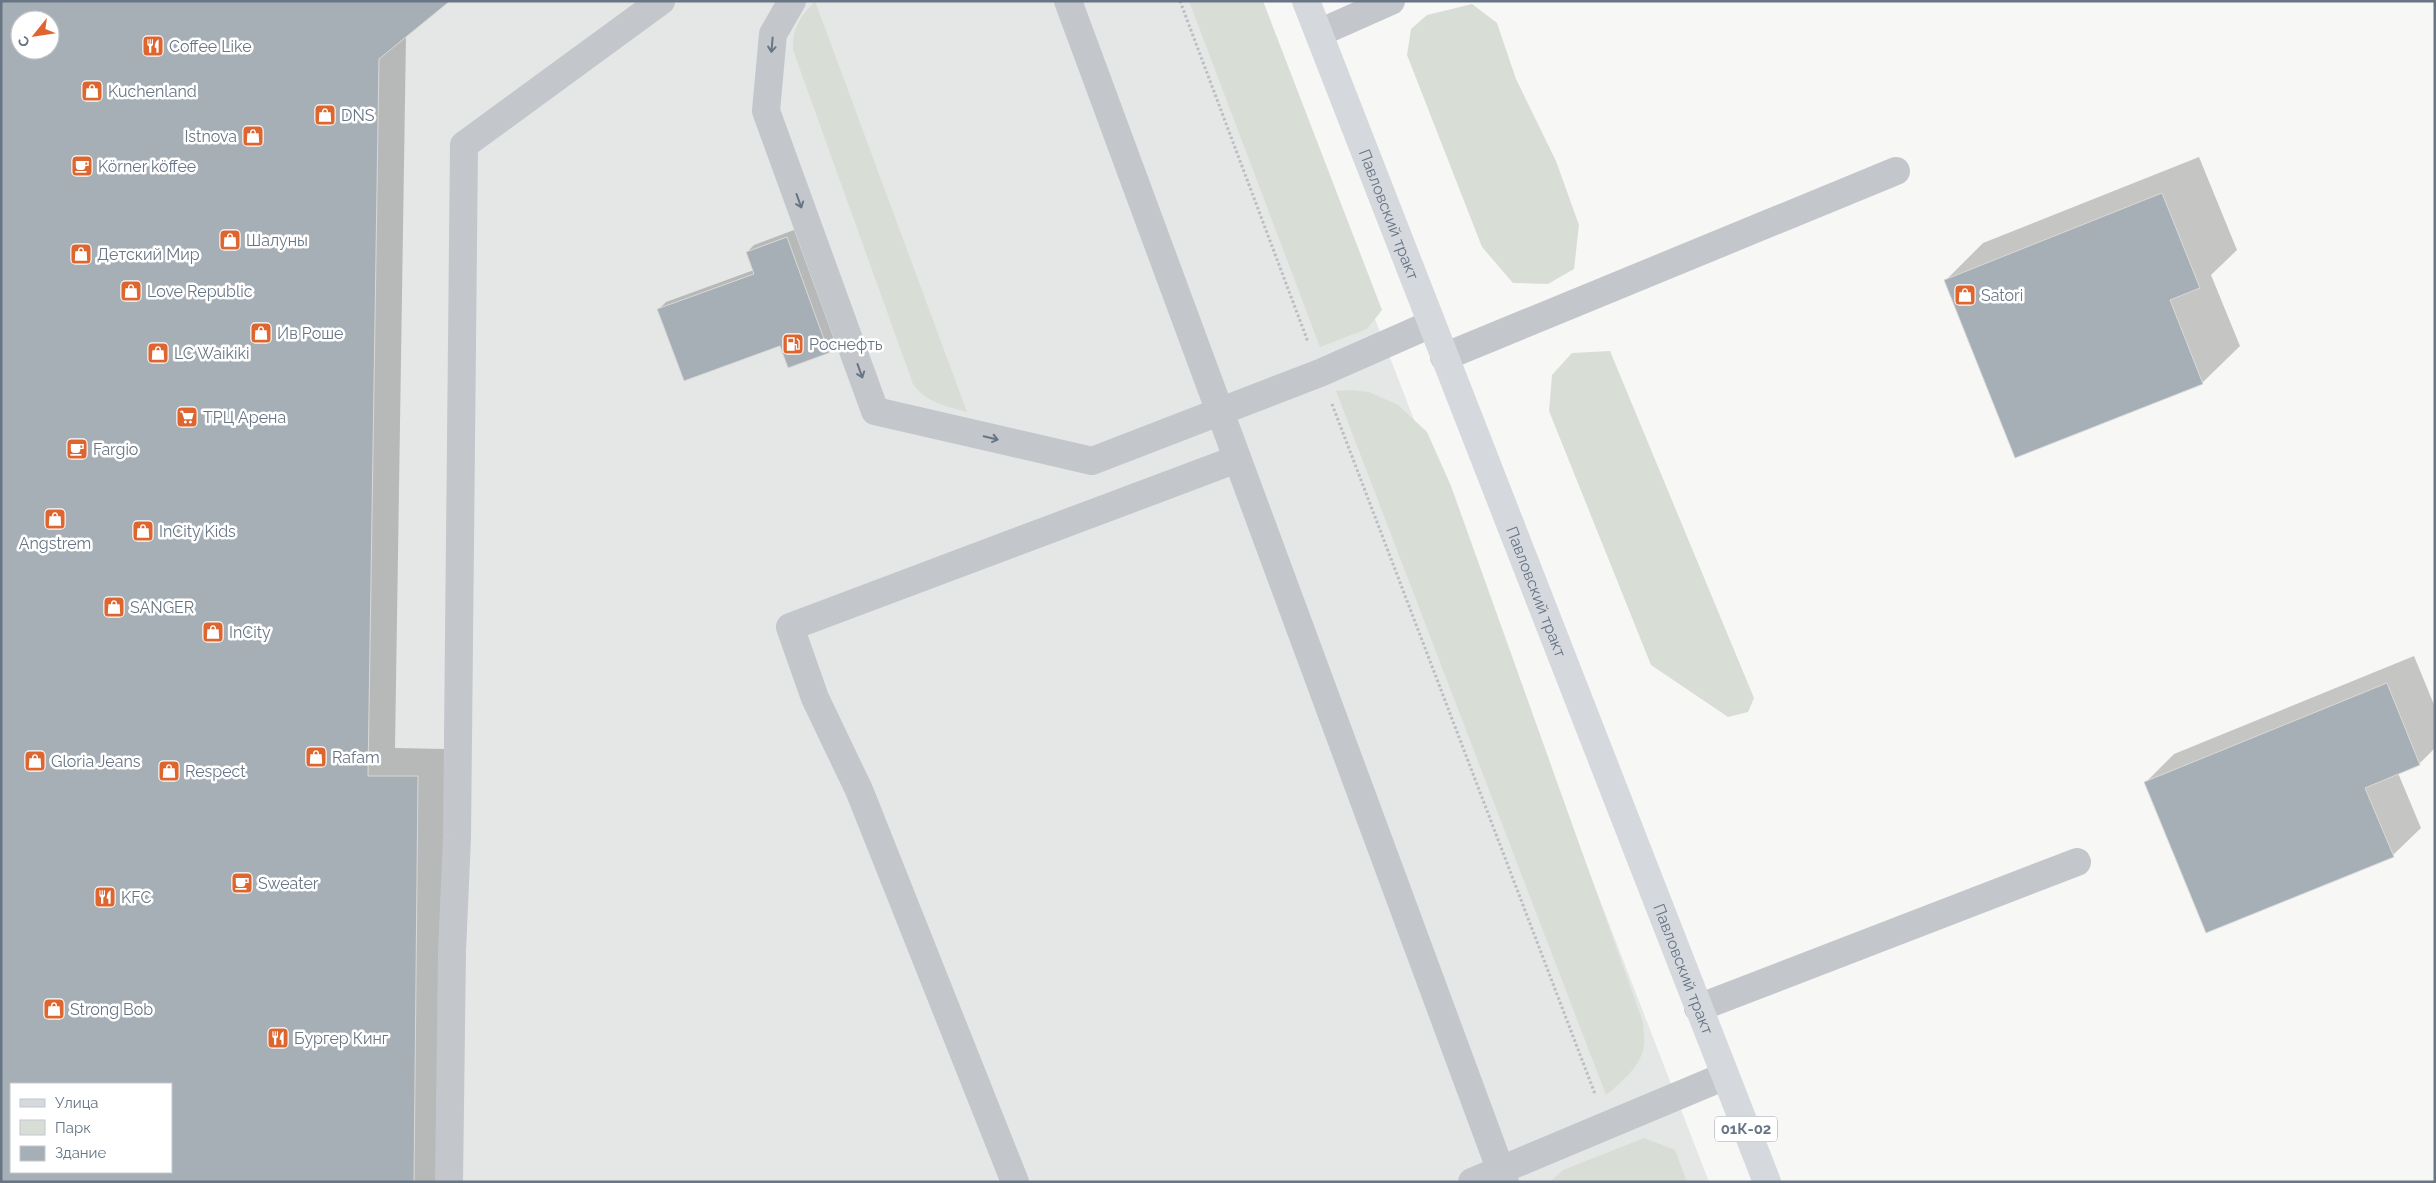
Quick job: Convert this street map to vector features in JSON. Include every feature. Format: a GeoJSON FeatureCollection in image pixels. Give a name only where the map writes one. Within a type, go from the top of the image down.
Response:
{"type":"FeatureCollection","features":[{"type":"Feature","properties":{"kind":"main road","name":"Павловский тракт"},"geometry":{"type":"LineString","coordinates":[[1306,1],[1430,324],[1767,1182]]}},
{"type":"Feature","properties":{"kind":"lane"},"geometry":{"type":"LineString","coordinates":[[449,1182],[452,951],[457,837],[464,145],[661,1]]}},
{"type":"Feature","properties":{"kind":"lane"},"geometry":{"type":"LineString","coordinates":[[792,1],[773,34],[766,111],[875,411],[1092,461],[1219,410],[1320,373],[1430,324]]}},
{"type":"Feature","properties":{"kind":"lane"},"geometry":{"type":"LineString","coordinates":[[1068,1],[1503,1176]]}},
{"type":"Feature","properties":{"kind":"lane"},"geometry":{"type":"LineString","coordinates":[[1319,33],[1391,1]]}},
{"type":"Feature","properties":{"kind":"lane"},"geometry":{"type":"LineString","coordinates":[[1444,358],[1896,171]]}},
{"type":"Feature","properties":{"kind":"lane"},"geometry":{"type":"LineString","coordinates":[[1015,1182],[859,790],[815,698],[790,627],[1237,459]]}},
{"type":"Feature","properties":{"kind":"lane"},"geometry":{"type":"LineString","coordinates":[[1698,1008],[2076,862]]}},
{"type":"Feature","properties":{"kind":"lane"},"geometry":{"type":"LineString","coordinates":[[1472,1182],[1503,1176],[1607,1126],[1725,1076]]}},
{"type":"Feature","properties":{"kind":"path"},"geometry":{"type":"LineString","coordinates":[[1180,1],[1607,1126]]}},
{"type":"Feature","properties":{"kind":"shaded area"},"geometry":{"type":"Polygon","coordinates":[[[1,1],[1252,1],[1709,1182],[1,1182],[1,1]]]}},
{"type":"Feature","properties":{"kind":"green space"},"geometry":{"type":"Polygon","coordinates":[[[815,1],[967,412],[930,400],[913,384],[793,50],[794,35],[798,23],[815,1]]]}},
{"type":"Feature","properties":{"kind":"green space"},"geometry":{"type":"Polygon","coordinates":[[[1189,1],[1263,1],[1382,310],[1367,329],[1320,347],[1189,1]]]}},
{"type":"Feature","properties":{"kind":"green space"},"geometry":{"type":"Polygon","coordinates":[[[1472,4],[1497,23],[1516,79],[1556,161],[1579,225],[1574,269],[1548,284],[1513,283],[1482,247],[1407,55],[1411,29],[1427,15],[1472,4]]]}},
{"type":"Feature","properties":{"kind":"green space"},"geometry":{"type":"Polygon","coordinates":[[[1610,351],[1754,698],[1748,712],[1728,717],[1651,665],[1549,411],[1552,375],[1572,353],[1610,351]]]}},
{"type":"Feature","properties":{"kind":"green space"},"geometry":{"type":"Polygon","coordinates":[[[1336,391],[1369,392],[1398,405],[1427,432],[1451,486],[1643,1022],[1644,1046],[1639,1060],[1624,1079],[1606,1095],[1336,391]]]}},
{"type":"Feature","properties":{"kind":"green space"},"geometry":{"type":"Polygon","coordinates":[[[1644,1138],[1675,1150],[1687,1182],[1550,1182],[1563,1170],[1644,1138]]]}},
{"type":"Feature","properties":{"kind":"building","name":"ТРЦ Арена"},"geometry":{"type":"Polygon","coordinates":[[[1,1],[450,1],[379,59],[368,776],[418,776],[414,1182],[1,1182],[1,1]]]}},
{"type":"Feature","properties":{"kind":"building"},"geometry":{"type":"Polygon","coordinates":[[[2162,193],[2200,288],[2170,300],[2203,384],[2015,458],[1944,280],[2162,193]]]}},
{"type":"Feature","properties":{"kind":"building"},"geometry":{"type":"Polygon","coordinates":[[[787,237],[829,353],[788,368],[780,346],[684,381],[657,309],[754,274],[746,252],[787,237]]]}},
{"type":"Feature","properties":{"kind":"building"},"geometry":{"type":"Polygon","coordinates":[[[2387,683],[2420,765],[2365,788],[2394,857],[2206,933],[2144,782],[2387,683]]]}},
{"type":"Feature","properties":{"kind":"place","name":"Coffee Like"},"geometry":{"type":"Point","coordinates":[153,46]}},
{"type":"Feature","properties":{"kind":"place","name":"Kuchenland"},"geometry":{"type":"Point","coordinates":[92,91]}},
{"type":"Feature","properties":{"kind":"place","name":"DNS"},"geometry":{"type":"Point","coordinates":[325,115]}},
{"type":"Feature","properties":{"kind":"place","name":"Istnova"},"geometry":{"type":"Point","coordinates":[253,136]}},
{"type":"Feature","properties":{"kind":"place","name":"Körner köffee"},"geometry":{"type":"Point","coordinates":[82,166]}},
{"type":"Feature","properties":{"kind":"place","name":"Шалуны"},"geometry":{"type":"Point","coordinates":[230,240]}},
{"type":"Feature","properties":{"kind":"place","name":"Детский Мир"},"geometry":{"type":"Point","coordinates":[81,254]}},
{"type":"Feature","properties":{"kind":"place","name":"Love Republic"},"geometry":{"type":"Point","coordinates":[131,291]}},
{"type":"Feature","properties":{"kind":"place","name":"Satori"},"geometry":{"type":"Point","coordinates":[1965,295]}},
{"type":"Feature","properties":{"kind":"place","name":"Ив Роше"},"geometry":{"type":"Point","coordinates":[261,333]}},
{"type":"Feature","properties":{"kind":"place","name":"Роснефть"},"geometry":{"type":"Point","coordinates":[793,344]}},
{"type":"Feature","properties":{"kind":"place","name":"LC Waikiki"},"geometry":{"type":"Point","coordinates":[158,353]}},
{"type":"Feature","properties":{"kind":"place","name":"ТРЦ Арена"},"geometry":{"type":"Point","coordinates":[187,417]}},
{"type":"Feature","properties":{"kind":"place","name":"Fargio"},"geometry":{"type":"Point","coordinates":[77,449]}},
{"type":"Feature","properties":{"kind":"place","name":"Angstrem"},"geometry":{"type":"Point","coordinates":[55,519]}},
{"type":"Feature","properties":{"kind":"place","name":"InCity Kids"},"geometry":{"type":"Point","coordinates":[143,531]}},
{"type":"Feature","properties":{"kind":"place","name":"SANGER"},"geometry":{"type":"Point","coordinates":[114,607]}},
{"type":"Feature","properties":{"kind":"place","name":"InCity"},"geometry":{"type":"Point","coordinates":[213,632]}},
{"type":"Feature","properties":{"kind":"place","name":"Rafam"},"geometry":{"type":"Point","coordinates":[316,757]}},
{"type":"Feature","properties":{"kind":"place","name":"Gloria Jeans"},"geometry":{"type":"Point","coordinates":[35,761]}},
{"type":"Feature","properties":{"kind":"place","name":"Respect"},"geometry":{"type":"Point","coordinates":[169,771]}},
{"type":"Feature","properties":{"kind":"place","name":"Sweater"},"geometry":{"type":"Point","coordinates":[242,883]}},
{"type":"Feature","properties":{"kind":"place","name":"KFC"},"geometry":{"type":"Point","coordinates":[105,897]}},
{"type":"Feature","properties":{"kind":"place","name":"Strong Bob"},"geometry":{"type":"Point","coordinates":[54,1009]}},
{"type":"Feature","properties":{"kind":"place","name":"Бургер Кинг"},"geometry":{"type":"Point","coordinates":[278,1038]}}]}
